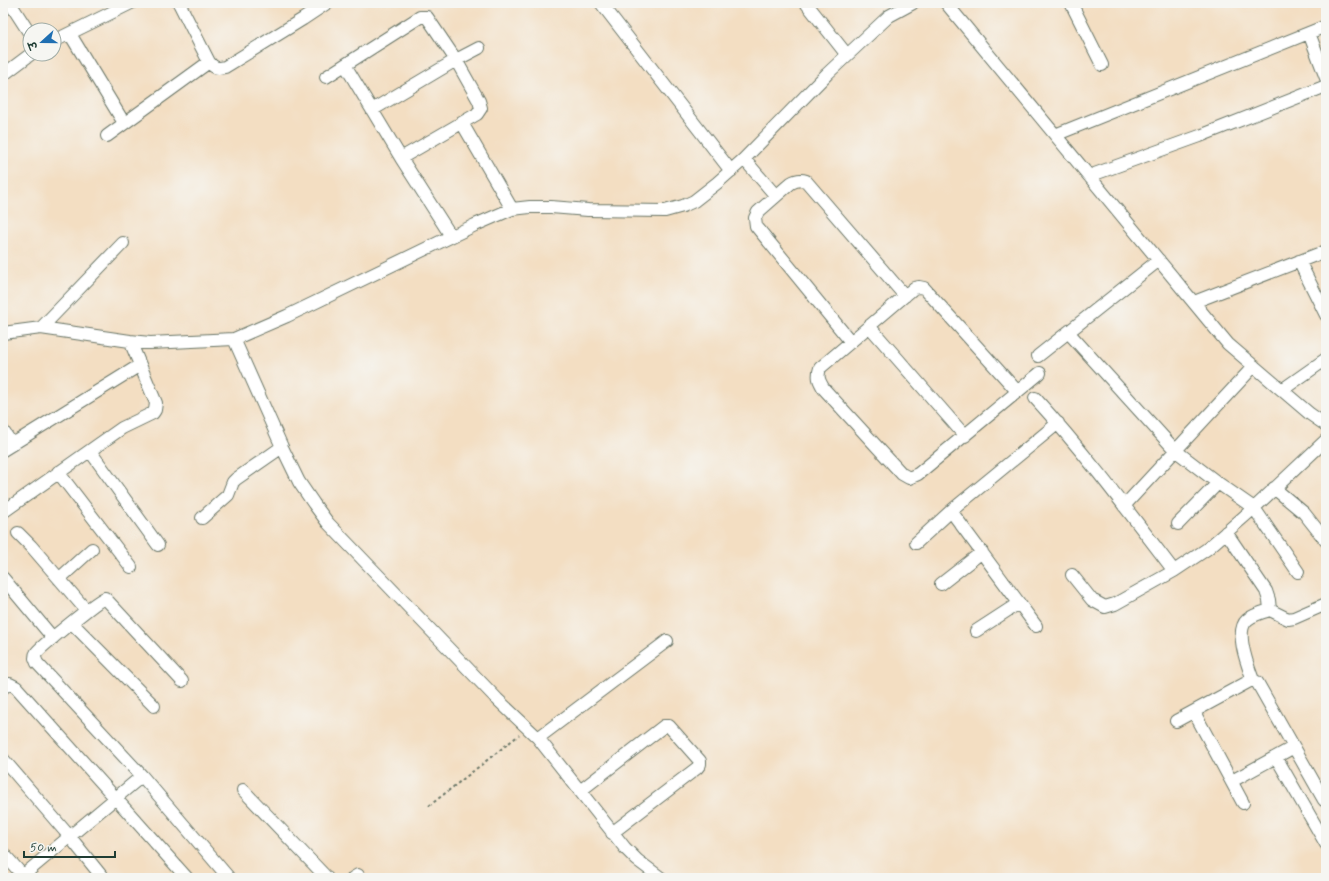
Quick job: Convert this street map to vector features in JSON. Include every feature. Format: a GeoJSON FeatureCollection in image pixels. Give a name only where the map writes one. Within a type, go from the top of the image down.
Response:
{"type":"FeatureCollection","features":[{"type":"Feature","properties":{"kind":"street"},"geometry":{"type":"LineString","coordinates":[[10,3],[22,22]]}},
{"type":"Feature","properties":{"kind":"street"},"geometry":{"type":"LineString","coordinates":[[62,38],[131,3]]}},
{"type":"Feature","properties":{"kind":"street"},"geometry":{"type":"LineString","coordinates":[[179,3],[209,62],[214,67],[219,68],[225,67],[327,3]]}},
{"type":"Feature","properties":{"kind":"street"},"geometry":{"type":"LineString","coordinates":[[600,3],[731,171]]}},
{"type":"Feature","properties":{"kind":"street"},"geometry":{"type":"LineString","coordinates":[[806,3],[847,55]]}},
{"type":"Feature","properties":{"kind":"street"},"geometry":{"type":"LineString","coordinates":[[3,333],[41,328],[150,343],[234,339],[287,316],[451,236],[512,209],[551,207],[588,210],[665,211],[683,206],[694,200],[731,171],[827,74],[889,16],[913,3]]}},
{"type":"Feature","properties":{"kind":"street"},"geometry":{"type":"LineString","coordinates":[[946,3],[1228,344],[1310,414],[1326,425]]}},
{"type":"Feature","properties":{"kind":"street"},"geometry":{"type":"LineString","coordinates":[[1071,3],[1102,65]]}},
{"type":"Feature","properties":{"kind":"street"},"geometry":{"type":"LineString","coordinates":[[326,77],[420,18],[424,16],[427,17],[456,60],[479,101],[481,108],[478,114],[401,158]]}},
{"type":"Feature","properties":{"kind":"street"},"geometry":{"type":"LineString","coordinates":[[1055,135],[1326,26]]}},
{"type":"Feature","properties":{"kind":"street"},"geometry":{"type":"LineString","coordinates":[[1310,33],[1326,78]]}},
{"type":"Feature","properties":{"kind":"street"},"geometry":{"type":"LineString","coordinates":[[70,34],[124,123]]}},
{"type":"Feature","properties":{"kind":"street"},"geometry":{"type":"LineString","coordinates":[[372,110],[479,48]]}},
{"type":"Feature","properties":{"kind":"street"},"geometry":{"type":"LineString","coordinates":[[3,75],[22,61]]}},
{"type":"Feature","properties":{"kind":"street"},"geometry":{"type":"LineString","coordinates":[[108,136],[209,62]]}},
{"type":"Feature","properties":{"kind":"street"},"geometry":{"type":"LineString","coordinates":[[344,65],[451,236]]}},
{"type":"Feature","properties":{"kind":"street"},"geometry":{"type":"LineString","coordinates":[[1089,176],[1200,136],[1326,86]]}},
{"type":"Feature","properties":{"kind":"street"},"geometry":{"type":"LineString","coordinates":[[462,123],[512,209]]}},
{"type":"Feature","properties":{"kind":"street"},"geometry":{"type":"LineString","coordinates":[[744,159],[776,196]]}},
{"type":"Feature","properties":{"kind":"street"},"geometry":{"type":"LineString","coordinates":[[851,342],[758,230],[755,218],[758,212],[776,196],[796,180],[806,182],[905,296]]}},
{"type":"Feature","properties":{"kind":"street"},"geometry":{"type":"LineString","coordinates":[[41,328],[123,243]]}},
{"type":"Feature","properties":{"kind":"street"},"geometry":{"type":"LineString","coordinates":[[1194,302],[1326,251]]}},
{"type":"Feature","properties":{"kind":"street"},"geometry":{"type":"LineString","coordinates":[[1038,356],[1159,260]]}},
{"type":"Feature","properties":{"kind":"street"},"geometry":{"type":"LineString","coordinates":[[1299,261],[1326,315]]}},
{"type":"Feature","properties":{"kind":"street"},"geometry":{"type":"LineString","coordinates":[[1017,391],[924,288],[919,287],[914,288],[820,368],[818,375],[824,389],[902,474],[909,478],[914,476],[965,436],[1040,373]]}},
{"type":"Feature","properties":{"kind":"street"},"geometry":{"type":"LineString","coordinates":[[869,326],[965,436]]}},
{"type":"Feature","properties":{"kind":"street"},"geometry":{"type":"LineString","coordinates":[[1068,332],[1176,451],[1254,508],[1298,572]]}},
{"type":"Feature","properties":{"kind":"street"},"geometry":{"type":"LineString","coordinates":[[234,339],[282,447],[299,482],[314,504],[337,533],[492,694],[538,738],[625,848],[637,860],[661,878]]}},
{"type":"Feature","properties":{"kind":"street"},"geometry":{"type":"LineString","coordinates":[[3,512],[122,428],[155,410],[156,403],[130,341]]}},
{"type":"Feature","properties":{"kind":"street"},"geometry":{"type":"LineString","coordinates":[[1282,390],[1326,359]]}},
{"type":"Feature","properties":{"kind":"street"},"geometry":{"type":"LineString","coordinates":[[3,431],[7,447],[54,420],[140,366]]}},
{"type":"Feature","properties":{"kind":"street"},"geometry":{"type":"LineString","coordinates":[[1124,506],[1254,366]]}},
{"type":"Feature","properties":{"kind":"street"},"geometry":{"type":"LineString","coordinates":[[1035,398],[1058,423],[1174,571]]}},
{"type":"Feature","properties":{"kind":"street"},"geometry":{"type":"LineString","coordinates":[[916,543],[951,511],[1058,423]]}},
{"type":"Feature","properties":{"kind":"street"},"geometry":{"type":"LineString","coordinates":[[1072,575],[1092,600],[1105,607],[1115,604],[1174,571],[1207,549],[1254,508],[1326,440]]}},
{"type":"Feature","properties":{"kind":"street"},"geometry":{"type":"LineString","coordinates":[[202,518],[228,495],[233,482],[236,479],[282,447]]}},
{"type":"Feature","properties":{"kind":"street"},"geometry":{"type":"LineString","coordinates":[[90,451],[158,545]]}},
{"type":"Feature","properties":{"kind":"street"},"geometry":{"type":"LineString","coordinates":[[58,472],[131,567]]}},
{"type":"Feature","properties":{"kind":"street"},"geometry":{"type":"LineString","coordinates":[[1178,524],[1218,483]]}},
{"type":"Feature","properties":{"kind":"street"},"geometry":{"type":"LineString","coordinates":[[1274,488],[1304,514],[1326,541]]}},
{"type":"Feature","properties":{"kind":"street"},"geometry":{"type":"LineString","coordinates":[[951,511],[1036,626]]}},
{"type":"Feature","properties":{"kind":"street"},"geometry":{"type":"LineString","coordinates":[[1226,532],[1266,591],[1270,610]]}},
{"type":"Feature","properties":{"kind":"street"},"geometry":{"type":"LineString","coordinates":[[18,533],[86,610]]}},
{"type":"Feature","properties":{"kind":"street"},"geometry":{"type":"LineString","coordinates":[[59,579],[92,549]]}},
{"type":"Feature","properties":{"kind":"street"},"geometry":{"type":"LineString","coordinates":[[942,584],[982,552]]}},
{"type":"Feature","properties":{"kind":"street"},"geometry":{"type":"LineString","coordinates":[[3,578],[53,638]]}},
{"type":"Feature","properties":{"kind":"street"},"geometry":{"type":"LineString","coordinates":[[182,681],[106,598],[102,599],[86,610],[35,654],[37,663],[142,776],[229,878]]}},
{"type":"Feature","properties":{"kind":"street"},"geometry":{"type":"LineString","coordinates":[[976,631],[1019,604]]}},
{"type":"Feature","properties":{"kind":"street"},"geometry":{"type":"LineString","coordinates":[[1270,610],[1288,619],[1326,604]]}},
{"type":"Feature","properties":{"kind":"street"},"geometry":{"type":"LineString","coordinates":[[1270,610],[1247,620],[1242,627],[1243,650],[1253,680],[1260,686],[1325,799],[1306,810]]}},
{"type":"Feature","properties":{"kind":"street"},"geometry":{"type":"LineString","coordinates":[[72,623],[154,706]]}},
{"type":"Feature","properties":{"kind":"street"},"geometry":{"type":"LineString","coordinates":[[538,738],[667,641]]}},
{"type":"Feature","properties":{"kind":"street"},"geometry":{"type":"LineString","coordinates":[[1176,722],[1253,680]]}},
{"type":"Feature","properties":{"kind":"street"},"geometry":{"type":"LineString","coordinates":[[3,688],[7,684],[16,687],[187,878]]}},
{"type":"Feature","properties":{"kind":"street"},"geometry":{"type":"LineString","coordinates":[[1194,712],[1244,802]]}},
{"type":"Feature","properties":{"kind":"street"},"geometry":{"type":"LineString","coordinates":[[580,791],[664,726],[669,726],[700,761],[697,768],[612,833]]}},
{"type":"Feature","properties":{"kind":"street"},"geometry":{"type":"LineString","coordinates":[[1232,781],[1294,747]]}},
{"type":"Feature","properties":{"kind":"street"},"geometry":{"type":"LineString","coordinates":[[1276,757],[1326,844]]}},
{"type":"Feature","properties":{"kind":"street"},"geometry":{"type":"LineString","coordinates":[[3,759],[70,836],[103,878]]}},
{"type":"Feature","properties":{"kind":"street"},"geometry":{"type":"LineString","coordinates":[[3,852],[22,877],[142,776]]}},
{"type":"Feature","properties":{"kind":"street"},"geometry":{"type":"LineString","coordinates":[[243,790],[327,878]]}},
{"type":"Feature","properties":{"kind":"path"},"geometry":{"type":"LineString","coordinates":[[429,806],[528,728]]}}]}
